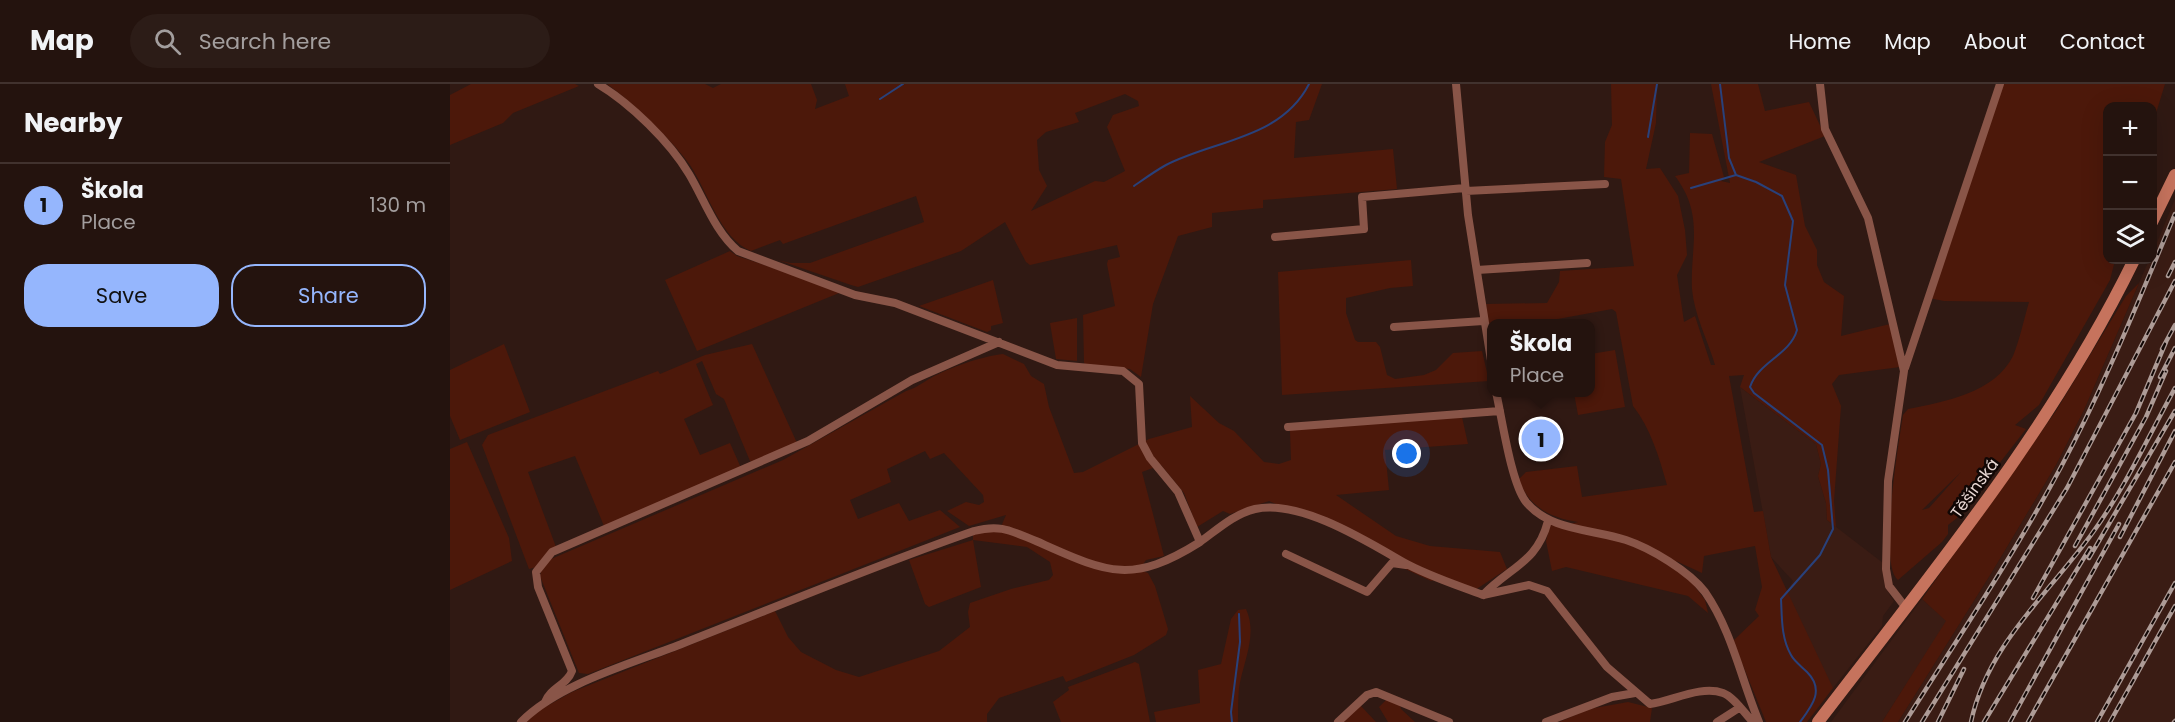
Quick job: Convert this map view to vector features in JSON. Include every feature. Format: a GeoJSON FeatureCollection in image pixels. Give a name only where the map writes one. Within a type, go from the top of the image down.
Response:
{"type":"FeatureCollection","features":[{"type":"Feature","properties":{"kind":"main road"},"geometry":{"type":"LineString","coordinates":[[2157,212],[2175,175]]}},
{"type":"Feature","properties":{"kind":"main road","name":"Těšínská"},"geometry":{"type":"LineString","coordinates":[[1818,722],[1991,494],[2051,408],[2082,358],[2132,264]]}},
{"type":"Feature","properties":{"kind":"street"},"geometry":{"type":"LineString","coordinates":[[598,84],[620,98],[678,157],[715,221],[730,244],[738,250],[855,295],[895,303],[1057,365],[1123,371],[1132,376],[1139,384],[1142,442],[1150,458],[1178,492],[1200,542]]}},
{"type":"Feature","properties":{"kind":"street"},"geometry":{"type":"LineString","coordinates":[[1456,84],[1466,190],[1487,344]]}},
{"type":"Feature","properties":{"kind":"street"},"geometry":{"type":"LineString","coordinates":[[1820,84],[1825,129],[1868,218],[1904,371]]}},
{"type":"Feature","properties":{"kind":"street"},"geometry":{"type":"LineString","coordinates":[[1906,608],[1889,586],[1886,569],[1888,481],[1904,371],[1914,334],[2000,84]]}},
{"type":"Feature","properties":{"kind":"street"},"geometry":{"type":"LineString","coordinates":[[1275,237],[1364,229],[1362,196],[1605,184]]}},
{"type":"Feature","properties":{"kind":"street"},"geometry":{"type":"LineString","coordinates":[[1477,270],[1587,263]]}},
{"type":"Feature","properties":{"kind":"street"},"geometry":{"type":"LineString","coordinates":[[1394,327],[1483,321]]}},
{"type":"Feature","properties":{"kind":"street"},"geometry":{"type":"LineString","coordinates":[[544,703],[547,696],[570,678],[572,671],[538,587],[536,572],[552,552],[808,441],[912,380],[999,342]]}},
{"type":"Feature","properties":{"kind":"street"},"geometry":{"type":"LineString","coordinates":[[1497,397],[1518,487],[1526,502],[1548,521],[1627,540],[1671,562],[1704,591],[1730,641],[1759,722]]}},
{"type":"Feature","properties":{"kind":"street"},"geometry":{"type":"LineString","coordinates":[[1288,427],[1500,411]]}},
{"type":"Feature","properties":{"kind":"street"},"geometry":{"type":"LineString","coordinates":[[521,722],[544,703],[592,680],[847,578],[974,531],[993,526],[1008,529],[1068,556],[1116,572],[1174,558],[1234,517],[1254,509],[1268,507],[1299,510],[1410,564],[1484,595],[1529,585],[1547,591],[1607,667],[1650,704],[1671,701],[1702,690],[1724,693],[1753,722]]}},
{"type":"Feature","properties":{"kind":"street"},"geometry":{"type":"LineString","coordinates":[[1484,595],[1502,576],[1526,561],[1539,548],[1548,521]]}},
{"type":"Feature","properties":{"kind":"street"},"geometry":{"type":"LineString","coordinates":[[1286,554],[1367,592],[1392,563],[1410,564]]}},
{"type":"Feature","properties":{"kind":"street"},"geometry":{"type":"LineString","coordinates":[[1338,722],[1367,695],[1376,692],[1449,722]]}},
{"type":"Feature","properties":{"kind":"street"},"geometry":{"type":"LineString","coordinates":[[1546,722],[1612,697],[1635,693]]}},
{"type":"Feature","properties":{"kind":"street"},"geometry":{"type":"LineString","coordinates":[[1717,722],[1739,708]]}},
{"type":"Feature","properties":{"kind":"shaded area"},"geometry":{"type":"Polygon","coordinates":[[[471,84],[575,84],[579,86],[513,113],[503,123],[450,145],[450,95],[471,84]]]}},
{"type":"Feature","properties":{"kind":"shaded area"},"geometry":{"type":"Polygon","coordinates":[[[607,84],[705,84],[713,88],[721,84],[811,84],[817,100],[815,109],[849,96],[845,84],[1322,84],[1309,120],[1296,122],[1294,158],[1393,149],[1397,189],[1263,200],[1263,208],[1212,213],[1212,227],[1178,236],[1153,304],[1141,377],[1130,369],[1085,365],[1084,362],[1083,315],[1115,306],[1107,264],[1108,260],[1120,257],[1117,245],[1030,265],[1026,262],[1005,222],[961,251],[858,287],[851,285],[778,260],[790,263],[810,263],[924,222],[916,196],[783,244],[780,240],[751,251],[740,245],[723,225],[683,155],[628,100],[607,84]],[[1125,94],[1075,113],[1079,122],[1046,132],[1037,140],[1039,170],[1047,186],[1031,211],[1095,181],[1104,182],[1125,171],[1107,127],[1113,115],[1139,106],[1138,101],[1125,94]]]}},
{"type":"Feature","properties":{"kind":"shaded area"},"geometry":{"type":"Polygon","coordinates":[[[1611,84],[1657,84],[1656,123],[1646,169],[1660,168],[1678,196],[1687,255],[1677,275],[1684,322],[1695,316],[1711,365],[1715,365],[1693,298],[1693,218],[1690,204],[1675,176],[1689,173],[1690,133],[1712,134],[1724,177],[1721,181],[1730,183],[1711,84],[1758,84],[1765,111],[1809,102],[1825,136],[1759,162],[1796,175],[1805,226],[1817,250],[1817,265],[1824,282],[1844,296],[1841,336],[1890,324],[1900,367],[1839,375],[1832,384],[1841,406],[1834,501],[1836,527],[1827,520],[1826,503],[1818,476],[1821,464],[1816,444],[1740,387],[1744,375],[1729,376],[1754,512],[1763,511],[1771,557],[1833,688],[1807,722],[1766,722],[1733,641],[1759,616],[1755,610],[1762,587],[1755,546],[1704,556],[1702,573],[1676,561],[1705,600],[1708,613],[1688,596],[1566,567],[1552,571],[1546,541],[1550,525],[1563,526],[1578,522],[1559,518],[1542,510],[1528,497],[1519,479],[1526,472],[1577,466],[1582,497],[1667,485],[1650,434],[1633,406],[1616,312],[1612,309],[1558,319],[1488,319],[1486,304],[1547,303],[1559,282],[1560,271],[1634,266],[1621,179],[1604,177],[1605,142],[1612,125],[1611,84]]]}},
{"type":"Feature","properties":{"kind":"shaded area"},"geometry":{"type":"Polygon","coordinates":[[[2003,84],[2165,84],[2157,110],[2157,102],[2103,102],[2103,264],[2114,264],[2110,280],[2039,405],[2015,425],[2026,429],[1957,518],[1948,525],[1948,534],[1942,542],[1898,580],[1892,569],[1890,528],[1894,475],[1903,415],[1908,409],[1967,394],[1994,379],[2005,369],[2013,356],[2029,302],[1944,301],[1929,298],[2003,84]],[[1961,472],[1922,510],[1929,508],[1961,472]]]}},
{"type":"Feature","properties":{"kind":"shaded area"},"geometry":{"type":"Polygon","coordinates":[[[2175,199],[2175,722],[1898,722],[2056,465],[2084,410],[2147,264],[2157,264],[2157,242],[2175,199]]]}},
{"type":"Feature","properties":{"kind":"shaded area"},"geometry":{"type":"Polygon","coordinates":[[[730,251],[737,256],[844,291],[697,351],[665,280],[730,251]]]}},
{"type":"Feature","properties":{"kind":"shaded area"},"geometry":{"type":"Polygon","coordinates":[[[1411,260],[1413,286],[1390,288],[1346,298],[1346,313],[1355,340],[1376,342],[1380,347],[1387,375],[1395,379],[1424,375],[1436,370],[1453,353],[1482,351],[1487,381],[1282,395],[1278,272],[1411,260]]]}},
{"type":"Feature","properties":{"kind":"shaded area"},"geometry":{"type":"Polygon","coordinates":[[[993,280],[1003,323],[991,326],[991,330],[987,332],[919,306],[993,280]]]}},
{"type":"Feature","properties":{"kind":"shaded area"},"geometry":{"type":"Polygon","coordinates":[[[2139,283],[2084,410],[2056,465],[1898,722],[1882,722],[1946,621],[1922,599],[2056,411],[2126,296],[2139,283]]]}},
{"type":"Feature","properties":{"kind":"shaded area"},"geometry":{"type":"Polygon","coordinates":[[[1077,318],[1077,361],[1056,359],[1050,323],[1077,318]]]}},
{"type":"Feature","properties":{"kind":"shaded area"},"geometry":{"type":"Polygon","coordinates":[[[504,344],[530,412],[460,440],[450,416],[450,370],[504,344]]]}},
{"type":"Feature","properties":{"kind":"shaded area"},"geometry":{"type":"Polygon","coordinates":[[[752,344],[797,443],[750,461],[724,399],[716,394],[702,361],[696,364],[713,405],[684,419],[700,455],[730,443],[741,468],[604,526],[575,456],[528,472],[556,547],[544,556],[537,567],[529,569],[482,445],[488,435],[658,371],[660,374],[705,355],[752,344]]]}},
{"type":"Feature","properties":{"kind":"shaded area"},"geometry":{"type":"Polygon","coordinates":[[[1615,350],[1625,407],[1578,415],[1575,397],[1595,397],[1595,353],[1615,350]]]}},
{"type":"Feature","properties":{"kind":"shaded area"},"geometry":{"type":"Polygon","coordinates":[[[1003,354],[1024,364],[1031,376],[1044,384],[1049,407],[1074,473],[1083,472],[1149,439],[1192,427],[1190,396],[1219,423],[1234,431],[1264,462],[1279,464],[1291,460],[1290,431],[1293,428],[1462,417],[1468,444],[1385,450],[1389,490],[1336,495],[1396,536],[1430,546],[1500,552],[1507,569],[1475,590],[1442,578],[1431,581],[1403,568],[1396,554],[1269,501],[1230,514],[1223,511],[1197,527],[1184,493],[1161,465],[1142,472],[1164,556],[1146,560],[1139,570],[1148,573],[1155,586],[1168,629],[1166,635],[1134,655],[1066,682],[1063,676],[999,698],[987,714],[987,722],[526,722],[538,711],[572,692],[775,611],[788,637],[801,652],[836,670],[859,677],[939,651],[970,627],[968,612],[970,603],[1011,589],[1049,580],[1053,575],[1050,562],[1027,547],[973,540],[973,533],[1000,529],[1006,515],[969,526],[947,511],[966,502],[979,505],[984,502],[983,495],[944,453],[930,459],[925,451],[887,469],[891,482],[850,500],[858,519],[899,503],[909,521],[940,510],[960,527],[588,674],[579,673],[540,576],[542,567],[551,559],[783,460],[947,370],[1003,354]]]}},
{"type":"Feature","properties":{"kind":"shaded area"},"geometry":{"type":"Polygon","coordinates":[[[1740,387],[1816,444],[1821,464],[1818,476],[1826,503],[1827,520],[1883,563],[1889,594],[1894,601],[1883,616],[1882,626],[1833,688],[1792,655],[1782,600],[1793,581],[1771,557],[1740,387]]]}},
{"type":"Feature","properties":{"kind":"shaded area"},"geometry":{"type":"Polygon","coordinates":[[[467,442],[509,538],[512,561],[450,590],[450,449],[467,442]]]}},
{"type":"Feature","properties":{"kind":"shaded area"},"geometry":{"type":"Polygon","coordinates":[[[973,540],[981,587],[929,607],[925,604],[909,560],[973,540]]]}},
{"type":"Feature","properties":{"kind":"shaded area"},"geometry":{"type":"Polygon","coordinates":[[[1922,599],[1947,621],[1882,722],[1831,722],[1922,599]]]}},
{"type":"Feature","properties":{"kind":"shaded area"},"geometry":{"type":"Polygon","coordinates":[[[1246,609],[1251,629],[1239,688],[1238,722],[1156,722],[1154,712],[1200,703],[1198,670],[1221,664],[1231,619],[1238,610],[1246,609]]]}},
{"type":"Feature","properties":{"kind":"shaded area"},"geometry":{"type":"Polygon","coordinates":[[[1135,662],[1139,664],[1150,722],[1061,722],[1053,702],[1069,690],[1068,687],[1135,662]]]}},
{"type":"Feature","properties":{"kind":"shaded area"},"geometry":{"type":"Polygon","coordinates":[[[1388,698],[1399,703],[1401,709],[1415,722],[1388,722],[1379,707],[1388,698]]]}},
{"type":"Feature","properties":{"kind":"shaded area"},"geometry":{"type":"Polygon","coordinates":[[[1628,702],[1652,708],[1650,722],[1559,722],[1589,709],[1628,702]]]}},
{"type":"Feature","properties":{"kind":"shaded area"},"geometry":{"type":"Polygon","coordinates":[[[1360,705],[1376,722],[1342,722],[1360,705]]]}},
{"type":"Feature","properties":{"kind":"waterway"},"geometry":{"type":"LineString","coordinates":[[880,99],[903,84]]}},
{"type":"Feature","properties":{"kind":"waterway"},"geometry":{"type":"LineString","coordinates":[[1134,186],[1166,165],[1264,127],[1282,116],[1297,102],[1309,84]]}},
{"type":"Feature","properties":{"kind":"waterway"},"geometry":{"type":"LineString","coordinates":[[1648,137],[1657,84]]}},
{"type":"Feature","properties":{"kind":"waterway"},"geometry":{"type":"LineString","coordinates":[[1720,84],[1729,158],[1736,175],[1756,182],[1782,196],[1793,221],[1785,285],[1797,330],[1788,346],[1760,371],[1750,387],[1754,393],[1822,445],[1828,470],[1833,529],[1820,555],[1781,599],[1785,642],[1794,659],[1807,672],[1815,685],[1815,698],[1800,722]]}},
{"type":"Feature","properties":{"kind":"waterway"},"geometry":{"type":"LineString","coordinates":[[1691,188],[1736,175]]}},
{"type":"Feature","properties":{"kind":"waterway"},"geometry":{"type":"LineString","coordinates":[[1232,722],[1231,712],[1240,642],[1239,614]]}},
{"type":"Feature","properties":{"kind":"railway"},"geometry":{"type":"LineString","coordinates":[[1905,722],[2005,564],[2061,467],[2107,373],[2175,214]]}},
{"type":"Feature","properties":{"kind":"railway"},"geometry":{"type":"LineString","coordinates":[[2168,276],[2175,262]]}},
{"type":"Feature","properties":{"kind":"railway"},"geometry":{"type":"LineString","coordinates":[[1922,722],[2067,488],[2175,281]]}},
{"type":"Feature","properties":{"kind":"railway"},"geometry":{"type":"LineString","coordinates":[[2162,349],[2175,325]]}},
{"type":"Feature","properties":{"kind":"railway"},"geometry":{"type":"LineString","coordinates":[[2033,598],[2136,413],[2166,342]]}},
{"type":"Feature","properties":{"kind":"railway"},"geometry":{"type":"LineString","coordinates":[[2160,377],[2175,348]]}},
{"type":"Feature","properties":{"kind":"railway"},"geometry":{"type":"LineString","coordinates":[[2075,546],[2146,417],[2166,371]]}},
{"type":"Feature","properties":{"kind":"railway"},"geometry":{"type":"LineString","coordinates":[[1971,722],[1990,669],[2004,645],[2103,518],[2125,482],[2175,388]]}},
{"type":"Feature","properties":{"kind":"railway"},"geometry":{"type":"LineString","coordinates":[[2089,558],[2175,411]]}},
{"type":"Feature","properties":{"kind":"railway"},"geometry":{"type":"LineString","coordinates":[[2120,537],[2175,431]]}},
{"type":"Feature","properties":{"kind":"railway"},"geometry":{"type":"LineString","coordinates":[[2028,722],[2175,462]]}},
{"type":"Feature","properties":{"kind":"railway"},"geometry":{"type":"LineString","coordinates":[[2010,722],[2119,524]]}},
{"type":"Feature","properties":{"kind":"railway"},"geometry":{"type":"LineString","coordinates":[[1984,722],[2090,548]]}},
{"type":"Feature","properties":{"kind":"railway"},"geometry":{"type":"LineString","coordinates":[[2097,722],[2175,583]]}},
{"type":"Feature","properties":{"kind":"railway"},"geometry":{"type":"LineString","coordinates":[[2110,722],[2175,606]]}},
{"type":"Feature","properties":{"kind":"railway"},"geometry":{"type":"LineString","coordinates":[[1938,722],[1964,669]]}},
{"type":"Feature","properties":{"kind":"place","name":"Škola"},"geometry":{"type":"Point","coordinates":[1541,439]}}]}
